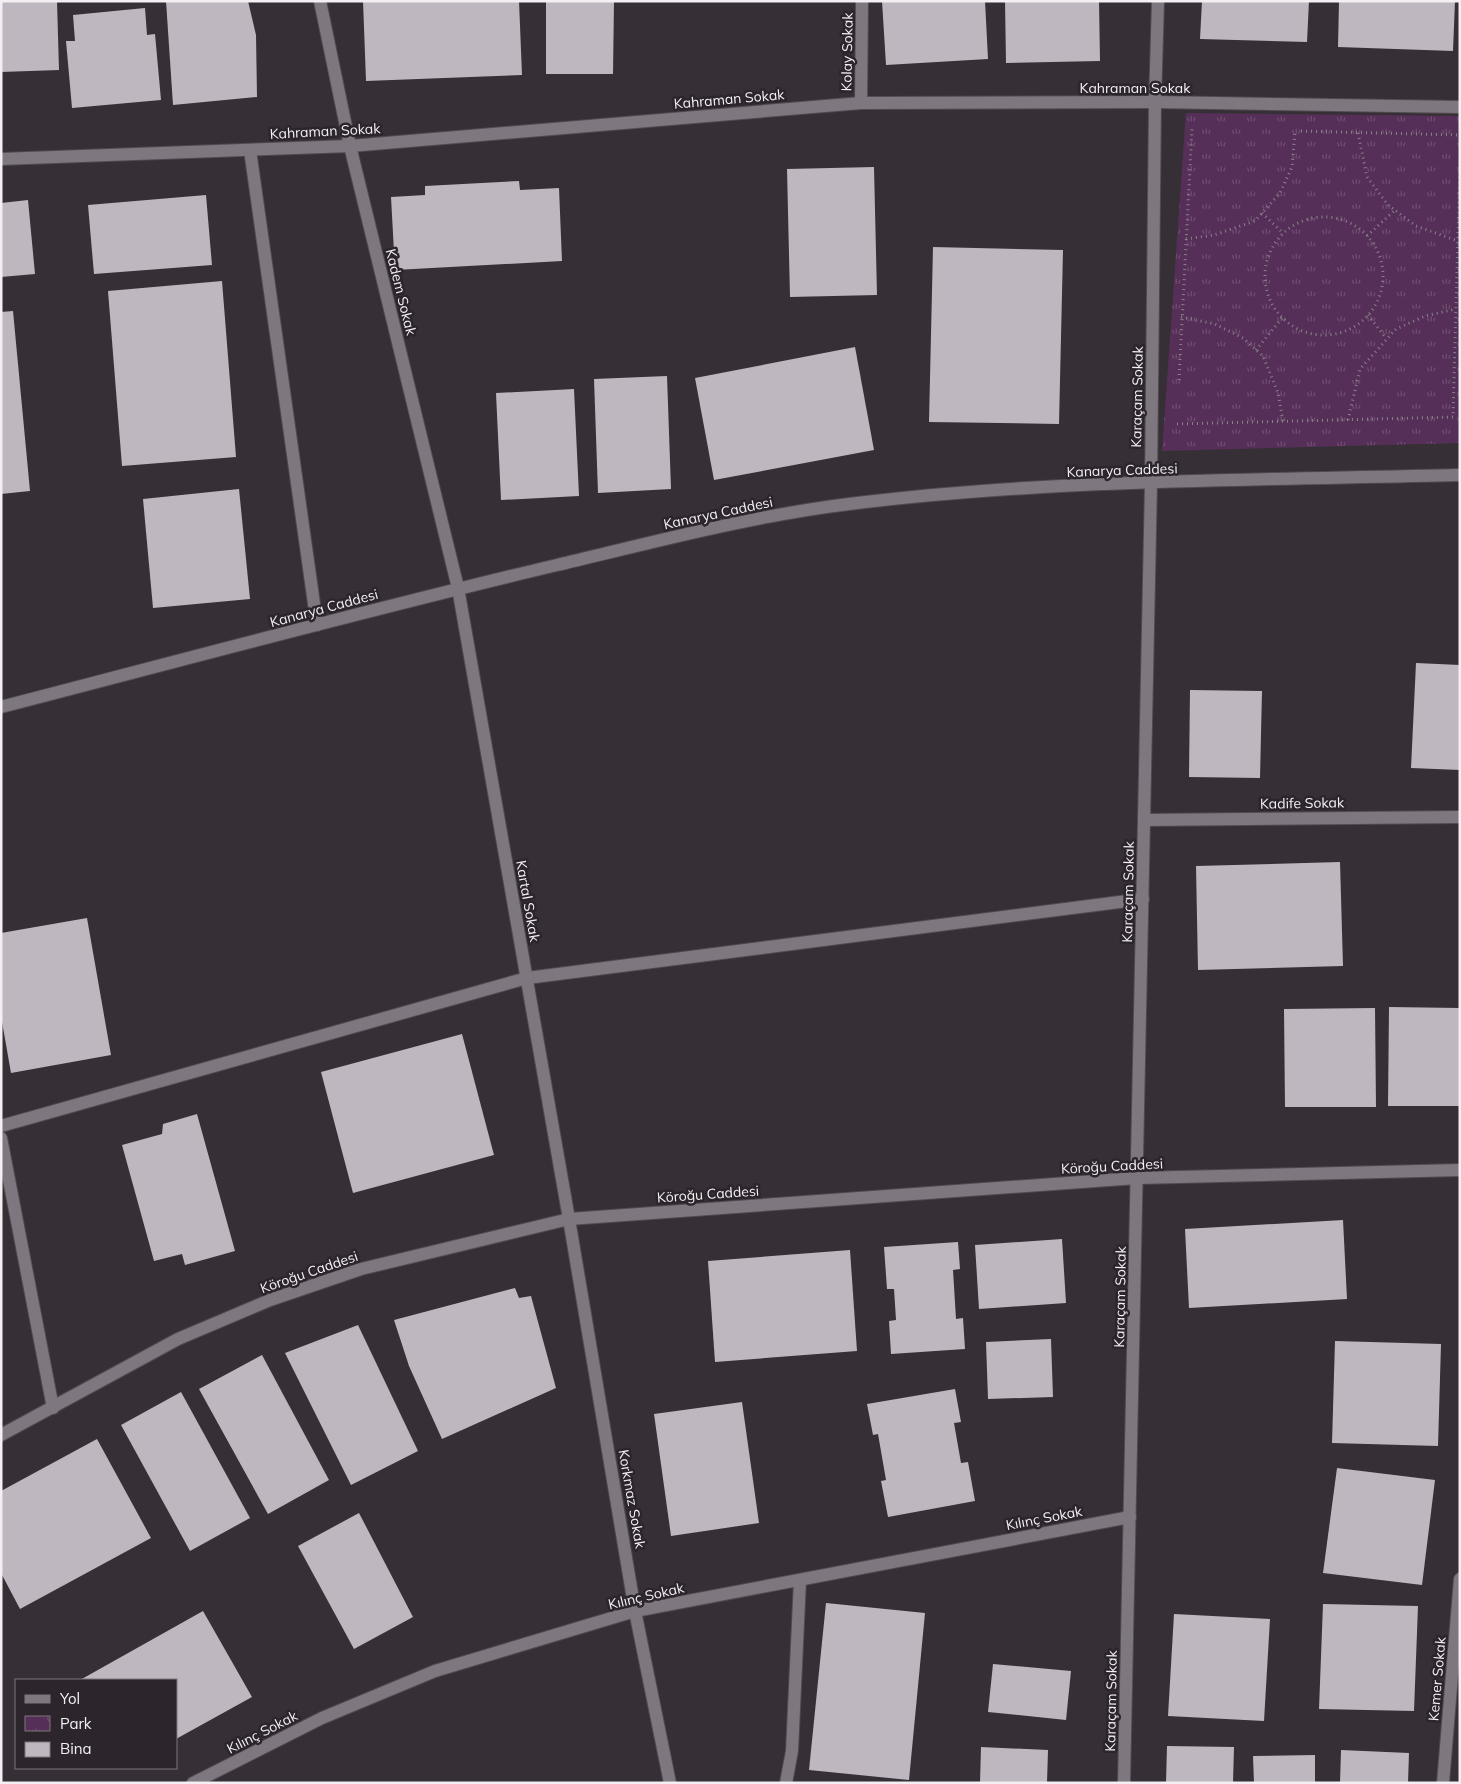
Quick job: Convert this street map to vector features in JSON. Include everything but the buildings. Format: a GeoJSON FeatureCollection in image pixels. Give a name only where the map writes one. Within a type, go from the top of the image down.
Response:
{"type":"FeatureCollection","features":[{"type":"Feature","properties":{"kind":"street","name":"Kadem Sokak"},"geometry":{"type":"LineString","coordinates":[[320,1],[350,146],[458,588]]}},
{"type":"Feature","properties":{"kind":"street","name":"Kolay Sokak"},"geometry":{"type":"LineString","coordinates":[[861,103],[862,1]]}},
{"type":"Feature","properties":{"kind":"street","name":"Karaçam Sokak"},"geometry":{"type":"LineString","coordinates":[[1124,1783],[1138,1178],[1158,1]]}},
{"type":"Feature","properties":{"kind":"street","name":"Kahraman Sokak"},"geometry":{"type":"LineString","coordinates":[[1,159],[350,146],[861,103],[1155,102],[1460,107]]}},
{"type":"Feature","properties":{"kind":"street"},"geometry":{"type":"LineString","coordinates":[[250,150],[317,625]]}},
{"type":"Feature","properties":{"kind":"street","name":"Kanarya Caddesi"},"geometry":{"type":"LineString","coordinates":[[1,707],[458,588],[729,524],[846,504],[980,490],[1151,483],[1460,475]]}},
{"type":"Feature","properties":{"kind":"street","name":"Kartal Sokak"},"geometry":{"type":"LineString","coordinates":[[458,588],[569,1219]]}},
{"type":"Feature","properties":{"kind":"street","name":"Kadife Sokak"},"geometry":{"type":"LineString","coordinates":[[1144,820],[1460,817]]}},
{"type":"Feature","properties":{"kind":"street"},"geometry":{"type":"LineString","coordinates":[[1,1126],[527,978],[1143,899]]}},
{"type":"Feature","properties":{"kind":"street"},"geometry":{"type":"LineString","coordinates":[[1,1138],[53,1408]]}},
{"type":"Feature","properties":{"kind":"street","name":"Köroğu Caddesi"},"geometry":{"type":"LineString","coordinates":[[1,1435],[178,1339],[270,1300],[361,1269],[569,1219],[1138,1178],[1460,1170]]}},
{"type":"Feature","properties":{"kind":"street","name":"Korkmaz Sokak"},"geometry":{"type":"LineString","coordinates":[[569,1219],[635,1612],[670,1783]]}},
{"type":"Feature","properties":{"kind":"street","name":"Kılınç Sokak"},"geometry":{"type":"LineString","coordinates":[[193,1783],[322,1718],[435,1671],[635,1612],[1130,1517]]}},
{"type":"Feature","properties":{"kind":"street","name":"Kemer Sokak"},"geometry":{"type":"LineString","coordinates":[[1443,1783],[1460,1579]]}},
{"type":"Feature","properties":{"kind":"street"},"geometry":{"type":"LineString","coordinates":[[786,1783],[792,1751],[800,1580]]}},
{"type":"Feature","properties":{"kind":"path"},"geometry":{"type":"LineString","coordinates":[[1179,385],[1192,129],[1202,129]]}},
{"type":"Feature","properties":{"kind":"path"},"geometry":{"type":"LineString","coordinates":[[1286,131],[1460,135]]}},
{"type":"Feature","properties":{"kind":"path"},"geometry":{"type":"LineString","coordinates":[[1186,239],[1214,235],[1255,221],[1280,193],[1292,167],[1295,131]]}},
{"type":"Feature","properties":{"kind":"path"},"geometry":{"type":"LineString","coordinates":[[1358,133],[1367,177],[1388,205],[1416,226],[1458,241]]}},
{"type":"Feature","properties":{"kind":"path"},"geometry":{"type":"LineString","coordinates":[[1177,414],[1177,424],[1454,417],[1460,162]]}},
{"type":"Feature","properties":{"kind":"path"},"geometry":{"type":"LineString","coordinates":[[1367,236],[1395,210]]}},
{"type":"Feature","properties":{"kind":"path"},"geometry":{"type":"LineString","coordinates":[[1262,213],[1283,233]]}},
{"type":"Feature","properties":{"kind":"path"},"geometry":{"type":"LineString","coordinates":[[1319,216],[1339,218],[1357,226],[1367,236],[1371,240],[1380,259],[1383,279],[1378,298],[1368,315],[1353,327],[1335,334],[1316,335],[1298,329],[1282,318],[1271,303],[1265,285],[1265,266],[1271,248],[1283,233],[1300,221],[1319,216]]}},
{"type":"Feature","properties":{"kind":"path"},"geometry":{"type":"LineString","coordinates":[[1348,420],[1360,369],[1386,338],[1396,329],[1426,316],[1456,308]]}},
{"type":"Feature","properties":{"kind":"path"},"geometry":{"type":"LineString","coordinates":[[1153,314],[1182,317],[1215,324],[1243,338],[1263,356],[1278,393],[1283,421]]}},
{"type":"Feature","properties":{"kind":"path"},"geometry":{"type":"LineString","coordinates":[[1368,315],[1386,338]]}},
{"type":"Feature","properties":{"kind":"path"},"geometry":{"type":"LineString","coordinates":[[1256,350],[1282,318]]}},
{"type":"Feature","properties":{"kind":"green space"},"geometry":{"type":"Polygon","coordinates":[[[1186,113],[1460,116],[1460,443],[1162,451],[1186,113]]]}}]}
